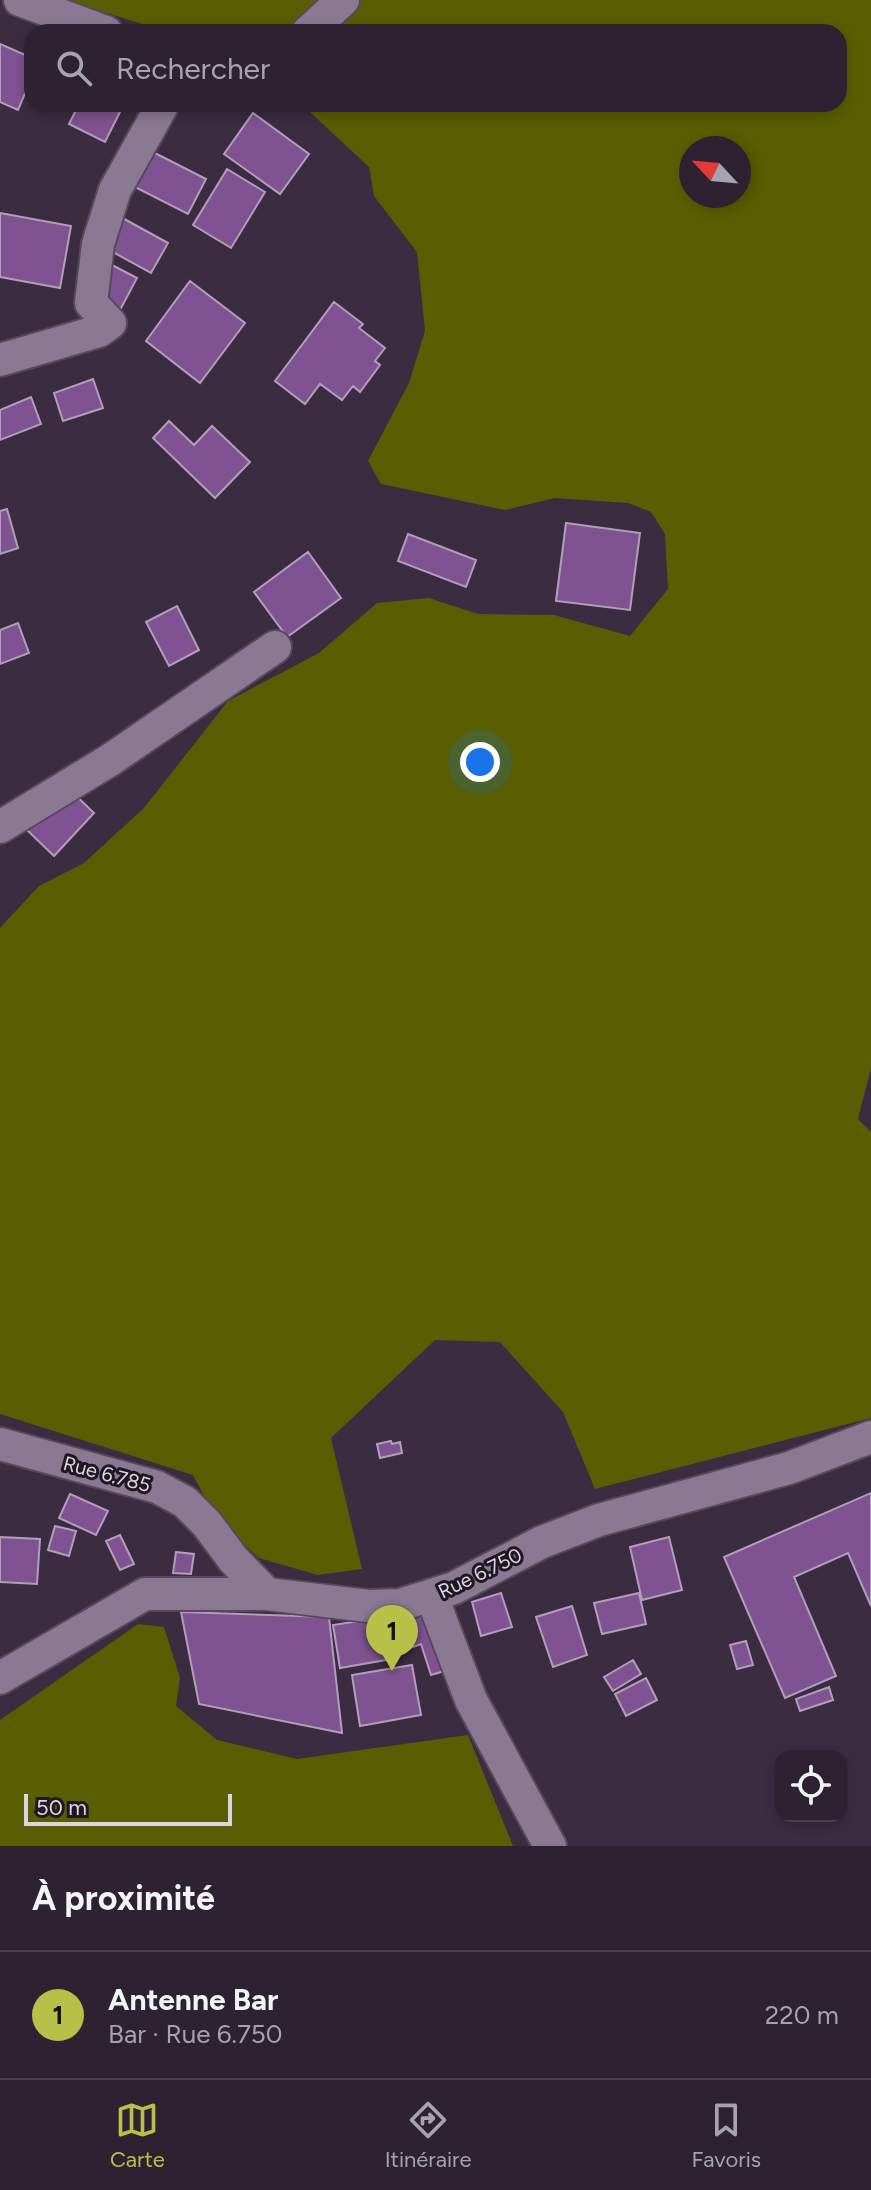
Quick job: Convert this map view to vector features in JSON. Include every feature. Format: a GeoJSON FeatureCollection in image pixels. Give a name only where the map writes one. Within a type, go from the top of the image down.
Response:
{"type":"FeatureCollection","features":[{"type":"Feature","properties":{"kind":"street"},"geometry":{"type":"LineString","coordinates":[[20,0],[84,24]]}},
{"type":"Feature","properties":{"kind":"street"},"geometry":{"type":"LineString","coordinates":[[317,24],[343,0]]}},
{"type":"Feature","properties":{"kind":"street"},"geometry":{"type":"LineString","coordinates":[[0,360],[99,331],[110,323],[91,303],[98,244],[115,190],[159,112]]}},
{"type":"Feature","properties":{"kind":"street"},"geometry":{"type":"LineString","coordinates":[[0,827],[110,760],[275,647]]}},
{"type":"Feature","properties":{"kind":"street","name":"Rue 6.750"},"geometry":{"type":"LineString","coordinates":[[0,1678],[145,1594],[267,1594],[368,1606],[400,1605],[454,1588],[542,1542],[599,1520],[789,1468],[871,1437]]}},
{"type":"Feature","properties":{"kind":"street","name":"Rue 6.785"},"geometry":{"type":"LineString","coordinates":[[0,1444],[157,1487],[185,1502],[267,1594]]}},
{"type":"Feature","properties":{"kind":"street"},"geometry":{"type":"LineString","coordinates":[[432,1597],[471,1700],[550,1846]]}},
{"type":"Feature","properties":{"kind":"shaded area"},"geometry":{"type":"Polygon","coordinates":[[[65,0],[871,0],[871,1068],[858,1119],[871,1132],[871,1418],[595,1489],[563,1412],[500,1342],[435,1340],[331,1438],[362,1569],[318,1575],[259,1558],[217,1520],[193,1475],[0,1414],[0,928],[39,886],[84,863],[144,808],[228,701],[319,653],[377,603],[429,598],[478,614],[554,615],[630,636],[668,589],[665,534],[651,512],[628,503],[555,498],[505,510],[381,484],[368,461],[409,383],[425,331],[417,252],[374,196],[369,167],[310,112],[847,112],[847,24],[142,24],[65,0]]]}},
{"type":"Feature","properties":{"kind":"shaded area"},"geometry":{"type":"Polygon","coordinates":[[[138,1624],[164,1627],[180,1678],[176,1706],[217,1740],[297,1759],[468,1735],[513,1846],[0,1846],[0,1720],[138,1624]]]}},
{"type":"Feature","properties":{"kind":"building"},"geometry":{"type":"Polygon","coordinates":[[[0,44],[24,54],[24,96],[18,110],[0,102],[0,44]]]}},
{"type":"Feature","properties":{"kind":"building"},"geometry":{"type":"Polygon","coordinates":[[[75,112],[120,112],[105,142],[69,124],[75,112]]]}},
{"type":"Feature","properties":{"kind":"building"},"geometry":{"type":"Polygon","coordinates":[[[253,113],[309,154],[280,194],[224,154],[253,113]]]}},
{"type":"Feature","properties":{"kind":"building"},"geometry":{"type":"Polygon","coordinates":[[[147,149],[206,179],[188,214],[129,184],[147,149]]]}},
{"type":"Feature","properties":{"kind":"building"},"geometry":{"type":"Polygon","coordinates":[[[227,169],[265,192],[231,248],[193,225],[227,169]]]}},
{"type":"Feature","properties":{"kind":"building"},"geometry":{"type":"Polygon","coordinates":[[[0,213],[71,226],[60,288],[0,277],[0,213]]]}},
{"type":"Feature","properties":{"kind":"building"},"geometry":{"type":"Polygon","coordinates":[[[117,215],[168,243],[151,273],[100,245],[117,215]]]}},
{"type":"Feature","properties":{"kind":"building"},"geometry":{"type":"Polygon","coordinates":[[[112,265],[137,278],[119,312],[94,299],[112,265]]]}},
{"type":"Feature","properties":{"kind":"building"},"geometry":{"type":"Polygon","coordinates":[[[190,281],[245,323],[200,383],[146,341],[190,281]]]}},
{"type":"Feature","properties":{"kind":"building"},"geometry":{"type":"Polygon","coordinates":[[[334,302],[363,324],[359,328],[385,348],[375,361],[380,365],[360,392],[353,386],[342,400],[320,384],[305,404],[275,381],[334,302]]]}},
{"type":"Feature","properties":{"kind":"building"},"geometry":{"type":"Polygon","coordinates":[[[93,379],[103,408],[63,421],[54,393],[93,379]]]}},
{"type":"Feature","properties":{"kind":"building"},"geometry":{"type":"Polygon","coordinates":[[[31,397],[41,424],[0,440],[0,410],[31,397]]]}},
{"type":"Feature","properties":{"kind":"building"},"geometry":{"type":"Polygon","coordinates":[[[169,421],[194,445],[212,426],[250,462],[215,498],[153,438],[169,421]]]}},
{"type":"Feature","properties":{"kind":"building"},"geometry":{"type":"Polygon","coordinates":[[[7,509],[18,548],[0,554],[0,511],[7,509]]]}},
{"type":"Feature","properties":{"kind":"building"},"geometry":{"type":"Polygon","coordinates":[[[566,523],[640,533],[630,610],[556,601],[566,523]]]}},
{"type":"Feature","properties":{"kind":"building"},"geometry":{"type":"Polygon","coordinates":[[[408,534],[476,560],[466,587],[398,561],[408,534]]]}},
{"type":"Feature","properties":{"kind":"building"},"geometry":{"type":"Polygon","coordinates":[[[308,552],[341,598],[287,637],[254,592],[308,552]]]}},
{"type":"Feature","properties":{"kind":"building"},"geometry":{"type":"Polygon","coordinates":[[[177,606],[199,650],[169,666],[146,622],[177,606]]]}},
{"type":"Feature","properties":{"kind":"building"},"geometry":{"type":"Polygon","coordinates":[[[18,623],[29,653],[0,664],[0,630],[18,623]]]}},
{"type":"Feature","properties":{"kind":"building"},"geometry":{"type":"Polygon","coordinates":[[[67,787],[94,813],[54,856],[27,830],[67,787]]]}},
{"type":"Feature","properties":{"kind":"building"},"geometry":{"type":"Polygon","coordinates":[[[391,1441],[392,1444],[400,1442],[402,1453],[380,1458],[377,1444],[391,1441]]]}},
{"type":"Feature","properties":{"kind":"building"},"geometry":{"type":"Polygon","coordinates":[[[871,1493],[871,1606],[848,1553],[794,1577],[836,1676],[785,1698],[724,1557],[871,1493]]]}},
{"type":"Feature","properties":{"kind":"building"},"geometry":{"type":"Polygon","coordinates":[[[70,1494],[108,1511],[96,1535],[59,1518],[70,1494]]]}},
{"type":"Feature","properties":{"kind":"building"},"geometry":{"type":"Polygon","coordinates":[[[55,1526],[76,1531],[69,1556],[48,1550],[55,1526]]]}},
{"type":"Feature","properties":{"kind":"building"},"geometry":{"type":"Polygon","coordinates":[[[120,1535],[134,1564],[120,1570],[106,1541],[120,1535]]]}},
{"type":"Feature","properties":{"kind":"building"},"geometry":{"type":"Polygon","coordinates":[[[0,1537],[40,1539],[37,1584],[0,1582],[0,1537]]]}},
{"type":"Feature","properties":{"kind":"building"},"geometry":{"type":"Polygon","coordinates":[[[669,1537],[682,1590],[642,1600],[630,1547],[669,1537]]]}},
{"type":"Feature","properties":{"kind":"building"},"geometry":{"type":"Polygon","coordinates":[[[176,1552],[194,1554],[191,1574],[173,1573],[176,1552]]]}},
{"type":"Feature","properties":{"kind":"building"},"geometry":{"type":"Polygon","coordinates":[[[501,1593],[512,1627],[481,1636],[472,1602],[501,1593]]]}},
{"type":"Feature","properties":{"kind":"building"},"geometry":{"type":"Polygon","coordinates":[[[639,1593],[646,1624],[602,1634],[594,1603],[639,1593]]]}},
{"type":"Feature","properties":{"kind":"building"},"geometry":{"type":"Polygon","coordinates":[[[572,1606],[587,1655],[553,1667],[536,1617],[572,1606]]]}},
{"type":"Feature","properties":{"kind":"building"},"geometry":{"type":"Polygon","coordinates":[[[181,1612],[329,1617],[342,1733],[199,1704],[181,1612]]]}},
{"type":"Feature","properties":{"kind":"building"},"geometry":{"type":"Polygon","coordinates":[[[430,1613],[448,1670],[431,1675],[421,1644],[410,1648],[406,1637],[399,1639],[394,1624],[430,1613]]]}},
{"type":"Feature","properties":{"kind":"building"},"geometry":{"type":"Polygon","coordinates":[[[385,1617],[392,1659],[340,1668],[333,1625],[385,1617]]]}},
{"type":"Feature","properties":{"kind":"building"},"geometry":{"type":"Polygon","coordinates":[[[746,1641],[753,1665],[737,1669],[730,1645],[746,1641]]]}},
{"type":"Feature","properties":{"kind":"building"},"geometry":{"type":"Polygon","coordinates":[[[633,1660],[641,1674],[613,1691],[604,1677],[633,1660]]]}},
{"type":"Feature","properties":{"kind":"building"},"geometry":{"type":"Polygon","coordinates":[[[412,1665],[421,1715],[360,1726],[352,1675],[412,1665]]]}},
{"type":"Feature","properties":{"kind":"building"},"geometry":{"type":"Polygon","coordinates":[[[646,1678],[657,1700],[626,1716],[615,1694],[646,1678]]]}},
{"type":"Feature","properties":{"kind":"building"},"geometry":{"type":"Polygon","coordinates":[[[829,1687],[833,1700],[800,1711],[796,1699],[829,1687]]]}},
{"type":"Feature","properties":{"kind":"place","name":"Antenne Bar"},"geometry":{"type":"Point","coordinates":[392,1671]}}]}
